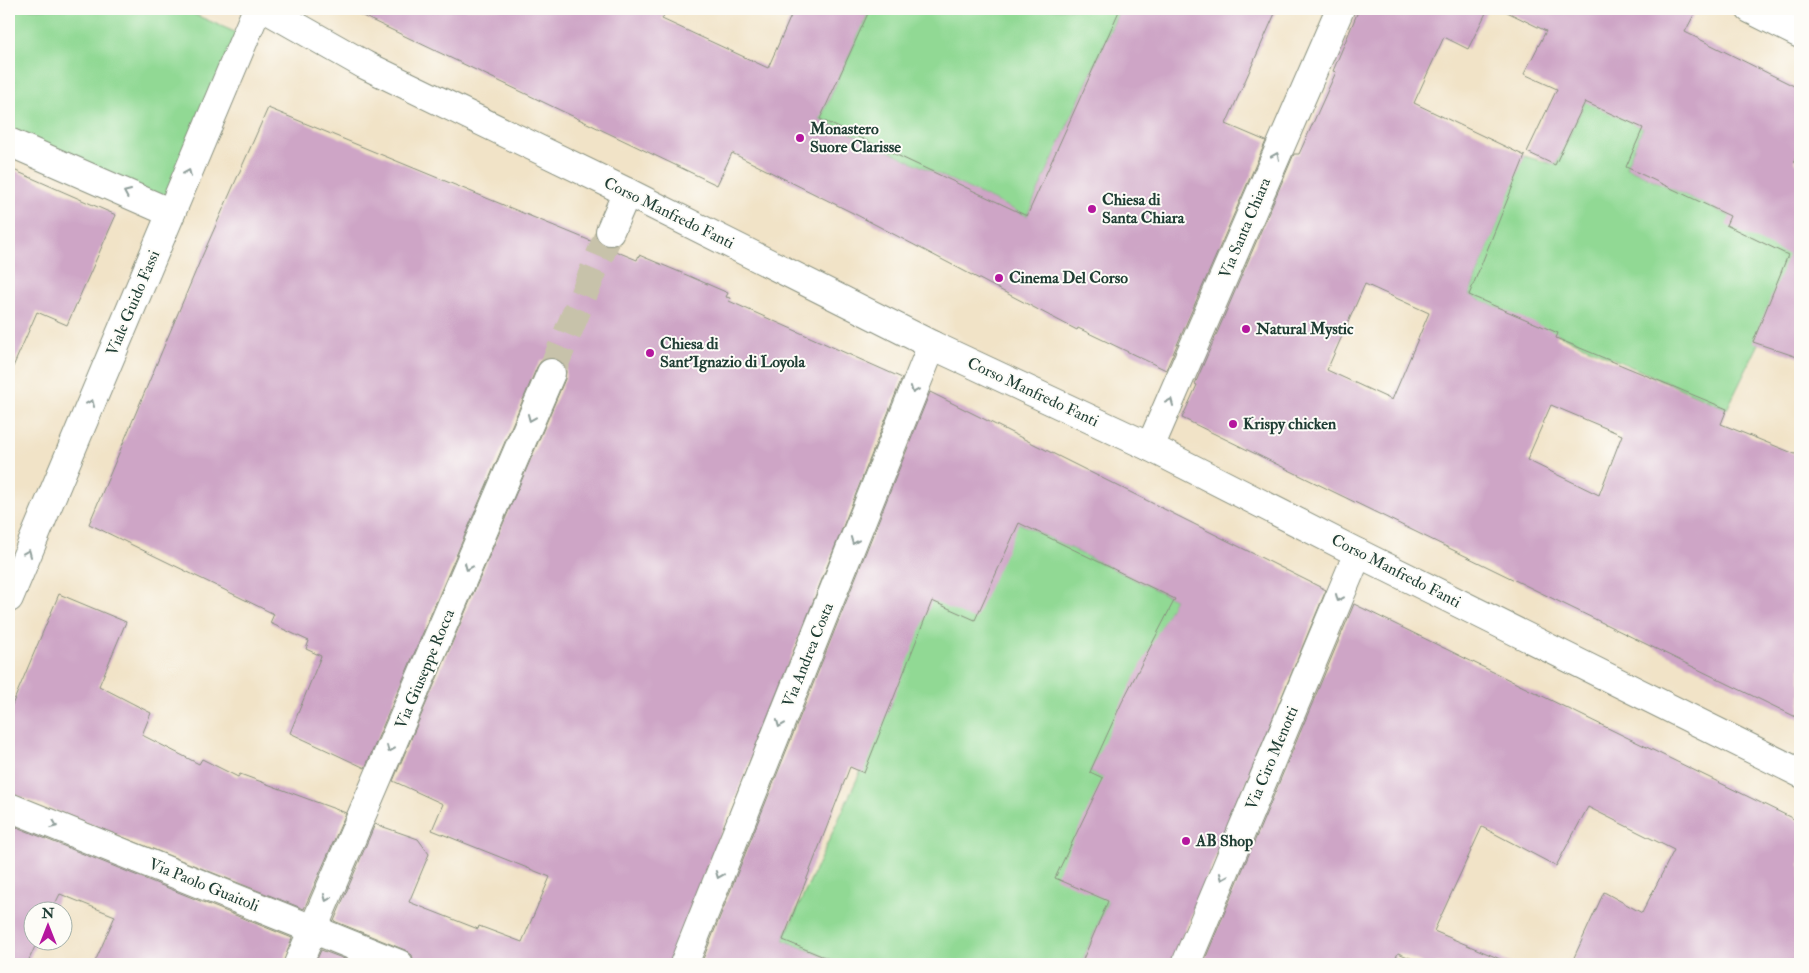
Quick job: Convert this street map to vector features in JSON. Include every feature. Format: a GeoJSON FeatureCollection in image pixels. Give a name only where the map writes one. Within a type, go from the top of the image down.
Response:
{"type":"FeatureCollection","features":[{"type":"Feature","properties":{"kind":"street","name":"Viale Guido Fassi"},"geometry":{"type":"LineString","coordinates":[[9,598],[257,9]]}},
{"type":"Feature","properties":{"kind":"street","name":"Corso Manfredo Fanti"},"geometry":{"type":"LineString","coordinates":[[266,9],[365,65],[627,192],[932,345],[1150,447],[1358,553],[1800,773]]}},
{"type":"Feature","properties":{"kind":"street","name":"Via Santa Chiara"},"geometry":{"type":"LineString","coordinates":[[1150,447],[1340,9]]}},
{"type":"Feature","properties":{"kind":"street"},"geometry":{"type":"LineString","coordinates":[[1750,9],[1800,34]]}},
{"type":"Feature","properties":{"kind":"street"},"geometry":{"type":"LineString","coordinates":[[9,142],[171,213]]}},
{"type":"Feature","properties":{"kind":"street"},"geometry":{"type":"LineString","coordinates":[[610,231],[627,192]]}},
{"type":"Feature","properties":{"kind":"street","name":"Via Andrea Costa"},"geometry":{"type":"LineString","coordinates":[[684,964],[932,345]]}},
{"type":"Feature","properties":{"kind":"street","name":"Via Giuseppe Rocca"},"geometry":{"type":"LineString","coordinates":[[298,964],[551,373]]}},
{"type":"Feature","properties":{"kind":"street","name":"Via Ciro Menotti"},"geometry":{"type":"LineString","coordinates":[[1186,964],[1358,553]]}},
{"type":"Feature","properties":{"kind":"street","name":"Via Paolo Guaitoli"},"geometry":{"type":"LineString","coordinates":[[9,807],[399,964]]}},
{"type":"Feature","properties":{"kind":"green space"},"geometry":{"type":"Polygon","coordinates":[[[9,9],[182,9],[237,33],[163,204],[9,135],[9,9]]]}},
{"type":"Feature","properties":{"kind":"green space"},"geometry":{"type":"Polygon","coordinates":[[[870,9],[1114,9],[1119,11],[1027,216],[820,119],[870,9]]]}},
{"type":"Feature","properties":{"kind":"green space"},"geometry":{"type":"Polygon","coordinates":[[[1586,99],[1643,128],[1626,167],[1730,216],[1800,260],[1727,409],[1469,295],[1524,156],[1556,165],[1586,99]]]}},
{"type":"Feature","properties":{"kind":"green space"},"geometry":{"type":"Polygon","coordinates":[[[1019,523],[1175,599],[1090,772],[1144,796],[1108,901],[1081,964],[841,964],[783,940],[892,703],[878,647],[1019,523]]]}},
{"type":"Feature","properties":{"kind":"building"},"geometry":{"type":"Polygon","coordinates":[[[348,9],[667,9],[662,19],[768,68],[794,9],[870,9],[820,119],[1027,216],[1120,9],[1277,9],[1226,124],[1266,141],[1166,370],[1078,328],[1077,330],[855,214],[732,153],[717,185],[348,9]]]}},
{"type":"Feature","properties":{"kind":"building"},"geometry":{"type":"Polygon","coordinates":[[[1359,9],[1488,9],[1468,49],[1444,37],[1414,103],[1525,156],[1469,295],[1558,333],[1556,338],[1727,409],[1721,424],[1800,456],[1800,719],[1182,418],[1294,154],[1299,154],[1336,72],[1333,71],[1359,9]],[[1365,284],[1327,370],[1392,400],[1429,313],[1365,284]],[[1551,405],[1527,460],[1599,495],[1622,435],[1551,405]]]}},
{"type":"Feature","properties":{"kind":"building"},"geometry":{"type":"Polygon","coordinates":[[[1501,9],[1697,9],[1685,32],[1800,89],[1800,145],[1794,162],[1800,165],[1800,358],[1753,342],[1788,255],[1726,225],[1730,216],[1626,167],[1643,128],[1585,102],[1555,165],[1527,152],[1557,89],[1524,74],[1546,31],[1501,9]]]}},
{"type":"Feature","properties":{"kind":"building"},"geometry":{"type":"Polygon","coordinates":[[[268,108],[637,260],[639,255],[689,276],[728,293],[726,297],[730,298],[729,301],[902,378],[669,964],[414,964],[412,955],[405,950],[334,921],[375,824],[418,839],[429,854],[409,902],[478,929],[479,926],[522,942],[550,877],[432,830],[443,804],[393,781],[565,379],[566,371],[564,364],[558,359],[549,358],[541,361],[537,367],[365,768],[290,733],[321,656],[306,649],[309,641],[270,623],[274,614],[89,524],[200,261],[268,108]]]}},
{"type":"Feature","properties":{"kind":"building"},"geometry":{"type":"Polygon","coordinates":[[[9,168],[116,215],[67,325],[37,312],[9,376],[9,168]]]}},
{"type":"Feature","properties":{"kind":"building"},"geometry":{"type":"Polygon","coordinates":[[[930,392],[1326,590],[1171,964],[1081,964],[1108,901],[1055,878],[1103,778],[1090,772],[1122,702],[1175,599],[1019,523],[975,620],[932,601],[864,773],[850,767],[783,940],[841,964],[701,964],[930,392]]]}},
{"type":"Feature","properties":{"kind":"building"},"geometry":{"type":"Polygon","coordinates":[[[59,594],[126,622],[99,686],[151,713],[142,735],[199,764],[202,759],[238,777],[240,774],[346,813],[304,909],[9,792],[9,712],[59,594]]]}},
{"type":"Feature","properties":{"kind":"building"},"geometry":{"type":"Polygon","coordinates":[[[1354,604],[1800,822],[1800,964],[1571,964],[1604,892],[1642,913],[1674,850],[1588,807],[1556,866],[1482,827],[1434,931],[1512,964],[1425,964],[1398,953],[1393,964],[1203,964],[1354,604]]]}},
{"type":"Feature","properties":{"kind":"building"},"geometry":{"type":"Polygon","coordinates":[[[9,824],[292,938],[283,964],[94,964],[115,916],[60,894],[57,900],[22,900],[22,950],[33,950],[27,964],[9,964],[9,824]]]}},
{"type":"Feature","properties":{"kind":"building"},"geometry":{"type":"Polygon","coordinates":[[[321,950],[358,964],[315,964],[321,950]]]}},
{"type":"Feature","properties":{"kind":"tunnel"},"geometry":{"type":"LineString","coordinates":[[551,373],[610,231]]}},
{"type":"Feature","properties":{"kind":"place","name":"Monastero Suore Clarisse"},"geometry":{"type":"Point","coordinates":[800,138]}},
{"type":"Feature","properties":{"kind":"place","name":"Chiesa di Santa Chiara"},"geometry":{"type":"Point","coordinates":[1092,209]}},
{"type":"Feature","properties":{"kind":"place","name":"Cinema Del Corso"},"geometry":{"type":"Point","coordinates":[999,278]}},
{"type":"Feature","properties":{"kind":"place","name":"Natural Mystic"},"geometry":{"type":"Point","coordinates":[1246,329]}},
{"type":"Feature","properties":{"kind":"place","name":"Chiesa di Sant'Ignazio di Loyola"},"geometry":{"type":"Point","coordinates":[650,353]}},
{"type":"Feature","properties":{"kind":"place","name":"Krispy chicken"},"geometry":{"type":"Point","coordinates":[1233,424]}},
{"type":"Feature","properties":{"kind":"place","name":"AB Shop"},"geometry":{"type":"Point","coordinates":[1186,841]}}]}
